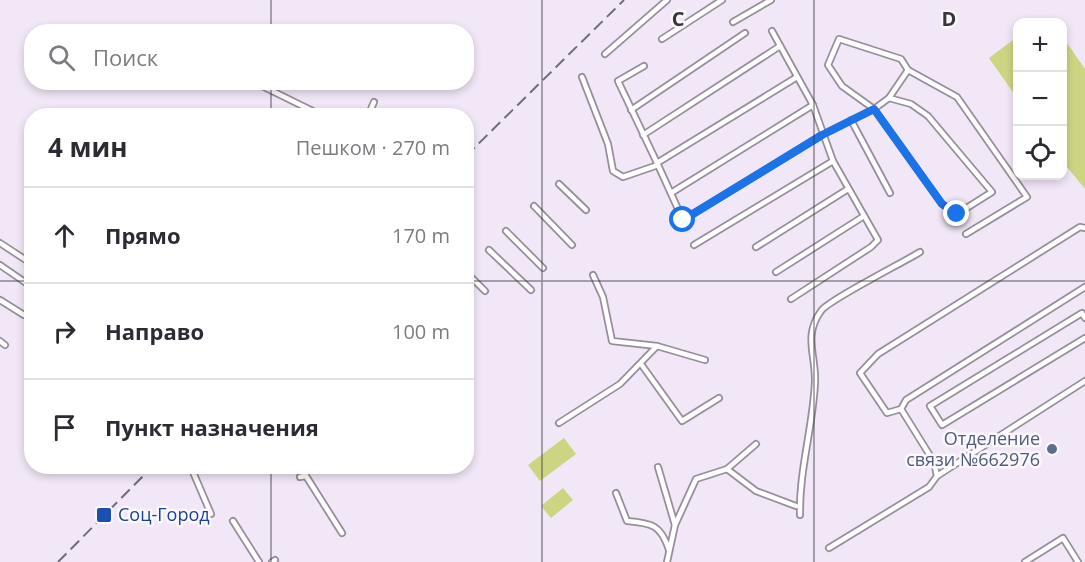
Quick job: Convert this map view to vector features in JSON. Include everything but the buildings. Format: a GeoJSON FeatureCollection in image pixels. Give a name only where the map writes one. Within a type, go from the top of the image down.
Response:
{"type":"FeatureCollection","features":[{"type":"Feature","properties":{"kind":"lane"},"geometry":{"type":"LineString","coordinates":[[604,54],[667,0]]}},
{"type":"Feature","properties":{"kind":"lane"},"geometry":{"type":"LineString","coordinates":[[662,39],[723,0]]}},
{"type":"Feature","properties":{"kind":"lane"},"geometry":{"type":"LineString","coordinates":[[733,22],[771,0]]}},
{"type":"Feature","properties":{"kind":"lane"},"geometry":{"type":"LineString","coordinates":[[772,31],[813,105],[833,161],[878,240],[871,247],[791,299]]}},
{"type":"Feature","properties":{"kind":"lane"},"geometry":{"type":"LineString","coordinates":[[631,110],[745,33]]}},
{"type":"Feature","properties":{"kind":"lane"},"geometry":{"type":"LineString","coordinates":[[890,98],[911,105],[928,116],[992,192],[957,214],[942,204],[874,109],[842,86],[828,65],[839,39],[901,59],[908,70],[957,97],[1028,196],[966,234]]}},
{"type":"Feature","properties":{"kind":"lane"},"geometry":{"type":"LineString","coordinates":[[643,135],[780,46]]}},
{"type":"Feature","properties":{"kind":"lane"},"geometry":{"type":"LineString","coordinates":[[644,66],[618,81],[683,220],[822,135],[874,109],[890,98],[908,70]]}},
{"type":"Feature","properties":{"kind":"lane"},"geometry":{"type":"LineString","coordinates":[[582,77],[608,144],[614,171],[622,177],[657,164],[797,76]]}},
{"type":"Feature","properties":{"kind":"lane"},"geometry":{"type":"LineString","coordinates":[[270,90],[308,108]]}},
{"type":"Feature","properties":{"kind":"lane"},"geometry":{"type":"LineString","coordinates":[[371,108],[374,102]]}},
{"type":"Feature","properties":{"kind":"lane"},"geometry":{"type":"LineString","coordinates":[[671,193],[813,105]]}},
{"type":"Feature","properties":{"kind":"lane"},"geometry":{"type":"LineString","coordinates":[[851,120],[890,193]]}},
{"type":"Feature","properties":{"kind":"lane"},"geometry":{"type":"LineString","coordinates":[[694,245],[833,161]]}},
{"type":"Feature","properties":{"kind":"lane"},"geometry":{"type":"LineString","coordinates":[[559,184],[586,210]]}},
{"type":"Feature","properties":{"kind":"lane"},"geometry":{"type":"LineString","coordinates":[[756,246],[848,189]]}},
{"type":"Feature","properties":{"kind":"lane"},"geometry":{"type":"LineString","coordinates":[[534,206],[572,244]]}},
{"type":"Feature","properties":{"kind":"lane"},"geometry":{"type":"LineString","coordinates":[[776,272],[864,216]]}},
{"type":"Feature","properties":{"kind":"lane"},"geometry":{"type":"LineString","coordinates":[[901,410],[886,413],[860,373],[878,354],[1080,227],[1085,228]]}},
{"type":"Feature","properties":{"kind":"lane"},"geometry":{"type":"LineString","coordinates":[[506,231],[543,268]]}},
{"type":"Feature","properties":{"kind":"lane"},"geometry":{"type":"LineString","coordinates":[[0,243],[24,259]]}},
{"type":"Feature","properties":{"kind":"lane"},"geometry":{"type":"LineString","coordinates":[[489,250],[531,290]]}},
{"type":"Feature","properties":{"kind":"lane"},"geometry":{"type":"LineString","coordinates":[[800,515],[799,484],[810,432],[815,380],[809,336],[821,309],[920,252]]}},
{"type":"Feature","properties":{"kind":"lane"},"geometry":{"type":"LineString","coordinates":[[0,265],[24,281]]}},
{"type":"Feature","properties":{"kind":"lane"},"geometry":{"type":"LineString","coordinates":[[593,275],[603,297],[612,341],[657,346],[705,360]]}},
{"type":"Feature","properties":{"kind":"lane"},"geometry":{"type":"LineString","coordinates":[[474,280],[484,291]]}},
{"type":"Feature","properties":{"kind":"lane"},"geometry":{"type":"LineString","coordinates":[[901,410],[906,400],[1085,287]]}},
{"type":"Feature","properties":{"kind":"lane"},"geometry":{"type":"LineString","coordinates":[[0,300],[24,315]]}},
{"type":"Feature","properties":{"kind":"lane"},"geometry":{"type":"LineString","coordinates":[[1085,318],[1082,313],[930,406],[942,425],[1085,338]]}},
{"type":"Feature","properties":{"kind":"lane"},"geometry":{"type":"LineString","coordinates":[[0,341],[5,345]]}},
{"type":"Feature","properties":{"kind":"lane"},"geometry":{"type":"LineString","coordinates":[[559,423],[620,384],[657,346]]}},
{"type":"Feature","properties":{"kind":"lane"},"geometry":{"type":"LineString","coordinates":[[641,364],[682,421],[719,398]]}},
{"type":"Feature","properties":{"kind":"lane"},"geometry":{"type":"LineString","coordinates":[[829,548],[929,487],[937,476],[1085,381]]}},
{"type":"Feature","properties":{"kind":"lane"},"geometry":{"type":"LineString","coordinates":[[901,410],[934,462],[937,476]]}},
{"type":"Feature","properties":{"kind":"lane"},"geometry":{"type":"LineString","coordinates":[[667,562],[675,525],[696,479],[727,469],[756,444]]}},
{"type":"Feature","properties":{"kind":"lane"},"geometry":{"type":"LineString","coordinates":[[658,467],[675,525]]}},
{"type":"Feature","properties":{"kind":"lane"},"geometry":{"type":"LineString","coordinates":[[727,469],[756,491],[796,506]]}},
{"type":"Feature","properties":{"kind":"lane"},"geometry":{"type":"LineString","coordinates":[[194,474],[211,514]]}},
{"type":"Feature","properties":{"kind":"lane"},"geometry":{"type":"LineString","coordinates":[[302,474],[342,533]]}},
{"type":"Feature","properties":{"kind":"lane"},"geometry":{"type":"LineString","coordinates":[[616,493],[627,521],[657,527],[664,534],[669,550]]}},
{"type":"Feature","properties":{"kind":"lane"},"geometry":{"type":"LineString","coordinates":[[233,521],[259,562]]}},
{"type":"Feature","properties":{"kind":"lane"},"geometry":{"type":"LineString","coordinates":[[1025,562],[1063,538],[1078,562]]}},
{"type":"Feature","properties":{"kind":"green space"},"geometry":{"type":"Polygon","coordinates":[[[1013,40],[1013,92],[989,58],[1013,40]]]}},
{"type":"Feature","properties":{"kind":"green space"},"geometry":{"type":"Polygon","coordinates":[[[1067,43],[1085,69],[1085,189],[1067,167],[1067,43]]]}},
{"type":"Feature","properties":{"kind":"green space"},"geometry":{"type":"Polygon","coordinates":[[[564,438],[576,454],[540,481],[528,465],[564,438]]]}},
{"type":"Feature","properties":{"kind":"green space"},"geometry":{"type":"Polygon","coordinates":[[[563,488],[573,500],[551,518],[541,506],[563,488]]]}},
{"type":"Feature","properties":{"kind":"railway"},"geometry":{"type":"LineString","coordinates":[[474,148],[624,0]]}},
{"type":"Feature","properties":{"kind":"railway"},"geometry":{"type":"LineString","coordinates":[[58,562],[145,474]]}},
{"type":"Feature","properties":{"kind":"place","name":"Отделение связи №662976"},"geometry":{"type":"Point","coordinates":[1052,449]}},
{"type":"Feature","properties":{"kind":"place","name":"Соц-Город"},"geometry":{"type":"Point","coordinates":[104,515]}},
{"type":"Feature","properties":{"kind":"route"},"geometry":{"type":"LineString","coordinates":[[683,220],[822,135],[874,109],[942,204],[957,214]]}}]}
